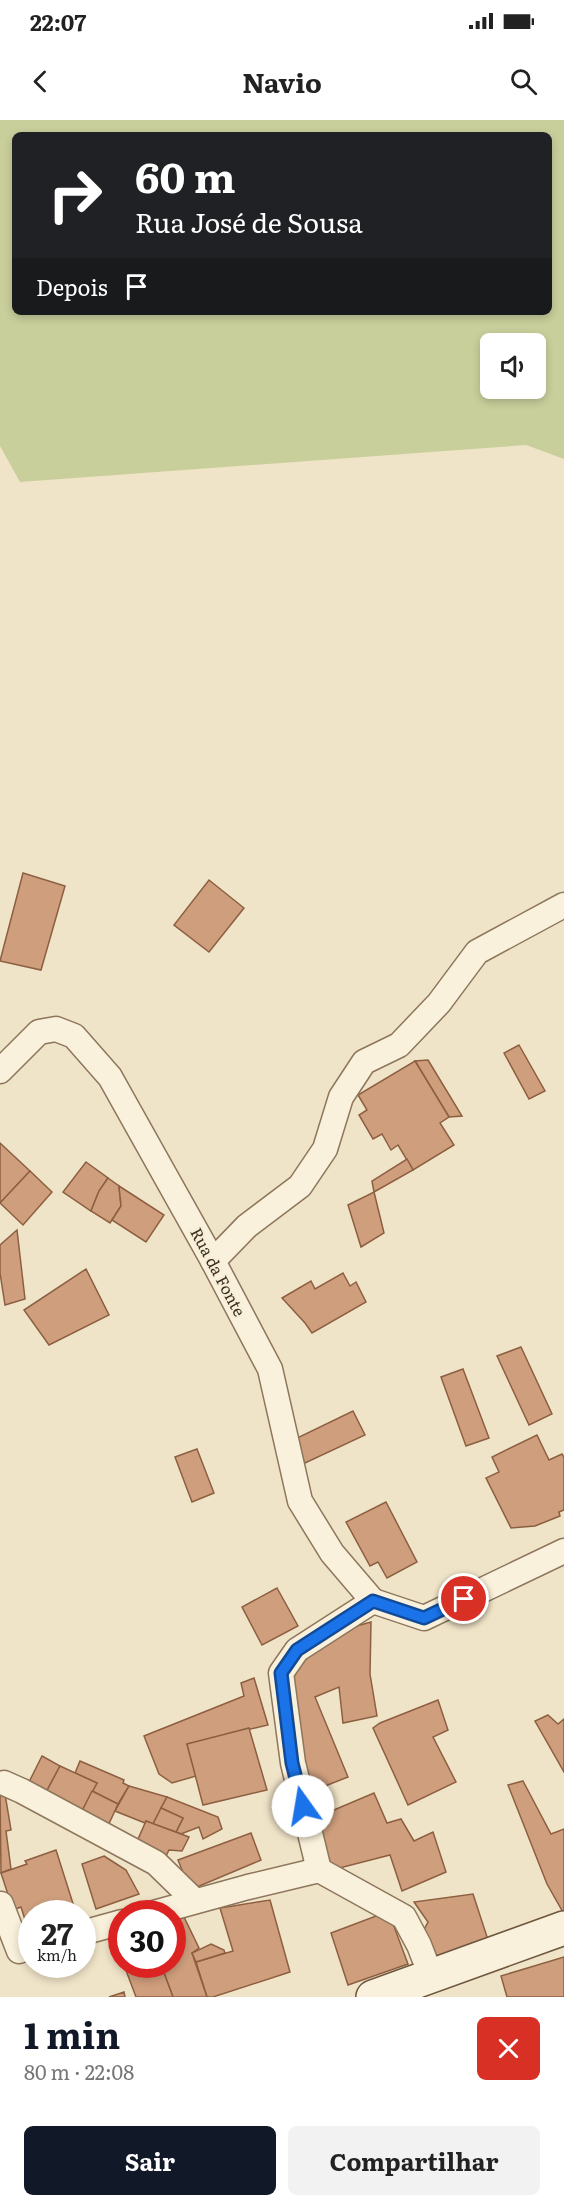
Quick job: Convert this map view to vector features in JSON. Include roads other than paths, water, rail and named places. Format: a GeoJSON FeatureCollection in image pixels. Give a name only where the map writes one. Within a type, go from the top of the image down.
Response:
{"type":"FeatureCollection","features":[{"type":"Feature","properties":{"kind":"main road"},"geometry":{"type":"LineString","coordinates":[[373,1997],[564,1928]]}},
{"type":"Feature","properties":{"kind":"street"},"geometry":{"type":"LineString","coordinates":[[213,1261],[247,1226],[300,1186],[325,1149],[341,1097],[364,1062],[399,1045],[439,1003],[477,952],[564,905]]}},
{"type":"Feature","properties":{"kind":"street","name":"Rua da Fonte"},"geometry":{"type":"LineString","coordinates":[[0,1071],[39,1032],[56,1029],[74,1036],[110,1077],[213,1261],[270,1369],[300,1501],[332,1553],[373,1601]]}},
{"type":"Feature","properties":{"kind":"street"},"geometry":{"type":"LineString","coordinates":[[319,1870],[292,1763],[281,1673],[297,1650],[373,1601],[424,1618],[564,1551]]}},
{"type":"Feature","properties":{"kind":"street"},"geometry":{"type":"LineString","coordinates":[[4,1784],[22,1791],[156,1863],[195,1901]]}},
{"type":"Feature","properties":{"kind":"street"},"geometry":{"type":"LineString","coordinates":[[186,1904],[319,1870],[404,1917],[419,1945],[431,1976]]}},
{"type":"Feature","properties":{"kind":"street"},"geometry":{"type":"LineString","coordinates":[[1,1904],[17,1952]]}}]}
